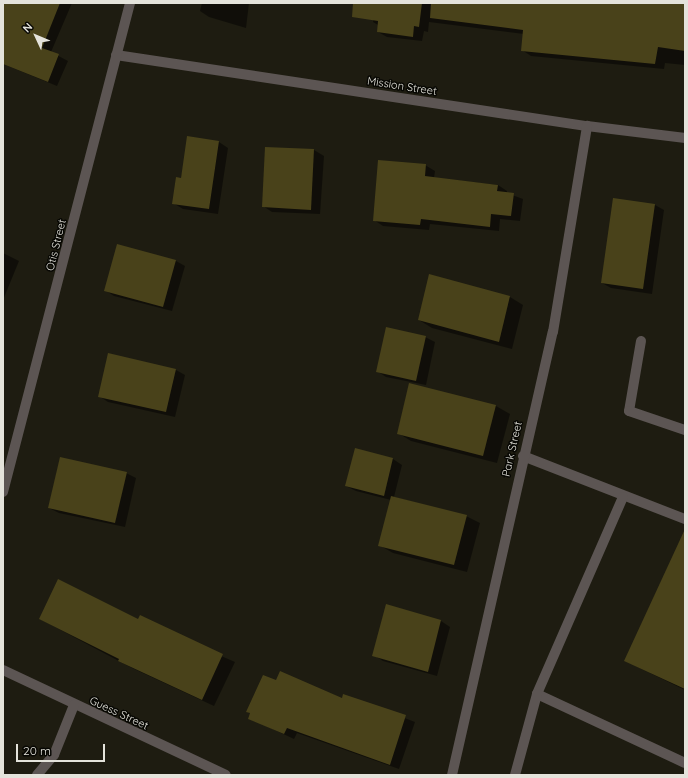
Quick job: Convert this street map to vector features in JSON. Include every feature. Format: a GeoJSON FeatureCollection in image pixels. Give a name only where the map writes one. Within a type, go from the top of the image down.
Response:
{"type":"FeatureCollection","features":[{"type":"Feature","properties":{"kind":"street","name":"Otis Street"},"geometry":{"type":"LineString","coordinates":[[3,492],[66,257],[130,3]]}},
{"type":"Feature","properties":{"kind":"street","name":"Mission Street"},"geometry":{"type":"LineString","coordinates":[[116,55],[587,126],[685,138]]}},
{"type":"Feature","properties":{"kind":"street","name":"Park Street"},"geometry":{"type":"LineString","coordinates":[[452,775],[523,456],[553,332],[587,126]]}},
{"type":"Feature","properties":{"kind":"street"},"geometry":{"type":"LineString","coordinates":[[641,342],[629,411],[685,430]]}},
{"type":"Feature","properties":{"kind":"street"},"geometry":{"type":"LineString","coordinates":[[523,456],[623,497],[685,519]]}},
{"type":"Feature","properties":{"kind":"street"},"geometry":{"type":"LineString","coordinates":[[515,775],[537,694],[623,497]]}},
{"type":"Feature","properties":{"kind":"street","name":"Guess Street"},"geometry":{"type":"LineString","coordinates":[[3,670],[74,705],[226,775]]}},
{"type":"Feature","properties":{"kind":"street"},"geometry":{"type":"LineString","coordinates":[[537,694],[685,762]]}},
{"type":"Feature","properties":{"kind":"street"},"geometry":{"type":"LineString","coordinates":[[37,775],[54,756],[74,705]]}},
{"type":"Feature","properties":{"kind":"building"},"geometry":{"type":"Polygon","coordinates":[[[3,3],[60,3],[42,48],[59,54],[48,82],[3,64],[3,3]]]}},
{"type":"Feature","properties":{"kind":"building"},"geometry":{"type":"Polygon","coordinates":[[[353,3],[422,3],[419,27],[414,26],[413,37],[377,32],[378,21],[352,17],[353,3]]]}},
{"type":"Feature","properties":{"kind":"building"},"geometry":{"type":"Polygon","coordinates":[[[431,3],[685,3],[685,51],[658,47],[655,64],[521,51],[523,30],[430,18],[431,3]]]}},
{"type":"Feature","properties":{"kind":"building"},"geometry":{"type":"Polygon","coordinates":[[[187,136],[219,141],[209,209],[172,204],[176,177],[181,178],[187,136]]]}},
{"type":"Feature","properties":{"kind":"building"},"geometry":{"type":"Polygon","coordinates":[[[265,147],[314,149],[311,210],[262,207],[265,147]]]}},
{"type":"Feature","properties":{"kind":"building"},"geometry":{"type":"Polygon","coordinates":[[[378,160],[426,164],[425,176],[498,185],[497,191],[514,193],[511,216],[491,214],[490,227],[421,219],[420,225],[373,221],[378,160]]]}},
{"type":"Feature","properties":{"kind":"building"},"geometry":{"type":"Polygon","coordinates":[[[613,198],[655,204],[643,289],[601,283],[613,198]]]}},
{"type":"Feature","properties":{"kind":"building"},"geometry":{"type":"Polygon","coordinates":[[[117,244],[176,260],[163,307],[104,291],[117,244]]]}},
{"type":"Feature","properties":{"kind":"building"},"geometry":{"type":"Polygon","coordinates":[[[429,274],[510,296],[499,342],[418,320],[429,274]]]}},
{"type":"Feature","properties":{"kind":"building"},"geometry":{"type":"Polygon","coordinates":[[[386,327],[426,336],[416,381],[376,372],[386,327]]]}},
{"type":"Feature","properties":{"kind":"building"},"geometry":{"type":"Polygon","coordinates":[[[108,353],[176,369],[166,412],[98,397],[108,353]]]}},
{"type":"Feature","properties":{"kind":"building"},"geometry":{"type":"Polygon","coordinates":[[[409,383],[496,405],[483,456],[397,434],[409,383]]]}},
{"type":"Feature","properties":{"kind":"building"},"geometry":{"type":"Polygon","coordinates":[[[355,448],[393,458],[384,496],[345,486],[355,448]]]}},
{"type":"Feature","properties":{"kind":"building"},"geometry":{"type":"Polygon","coordinates":[[[60,457],[127,472],[115,523],[48,508],[60,457]]]}},
{"type":"Feature","properties":{"kind":"building"},"geometry":{"type":"Polygon","coordinates":[[[391,496],[467,515],[454,565],[378,546],[391,496]]]}},
{"type":"Feature","properties":{"kind":"building"},"geometry":{"type":"Polygon","coordinates":[[[685,529],[685,689],[624,661],[685,529]]]}},
{"type":"Feature","properties":{"kind":"building"},"geometry":{"type":"Polygon","coordinates":[[[58,579],[138,619],[140,615],[223,654],[202,700],[118,661],[119,659],[39,619],[58,579]]]}},
{"type":"Feature","properties":{"kind":"building"},"geometry":{"type":"Polygon","coordinates":[[[386,604],[441,620],[428,672],[372,656],[386,604]]]}},
{"type":"Feature","properties":{"kind":"building"},"geometry":{"type":"Polygon","coordinates":[[[280,671],[342,698],[343,694],[406,715],[390,765],[287,728],[284,734],[248,719],[250,713],[246,712],[263,675],[276,680],[280,671]]]}}]}
